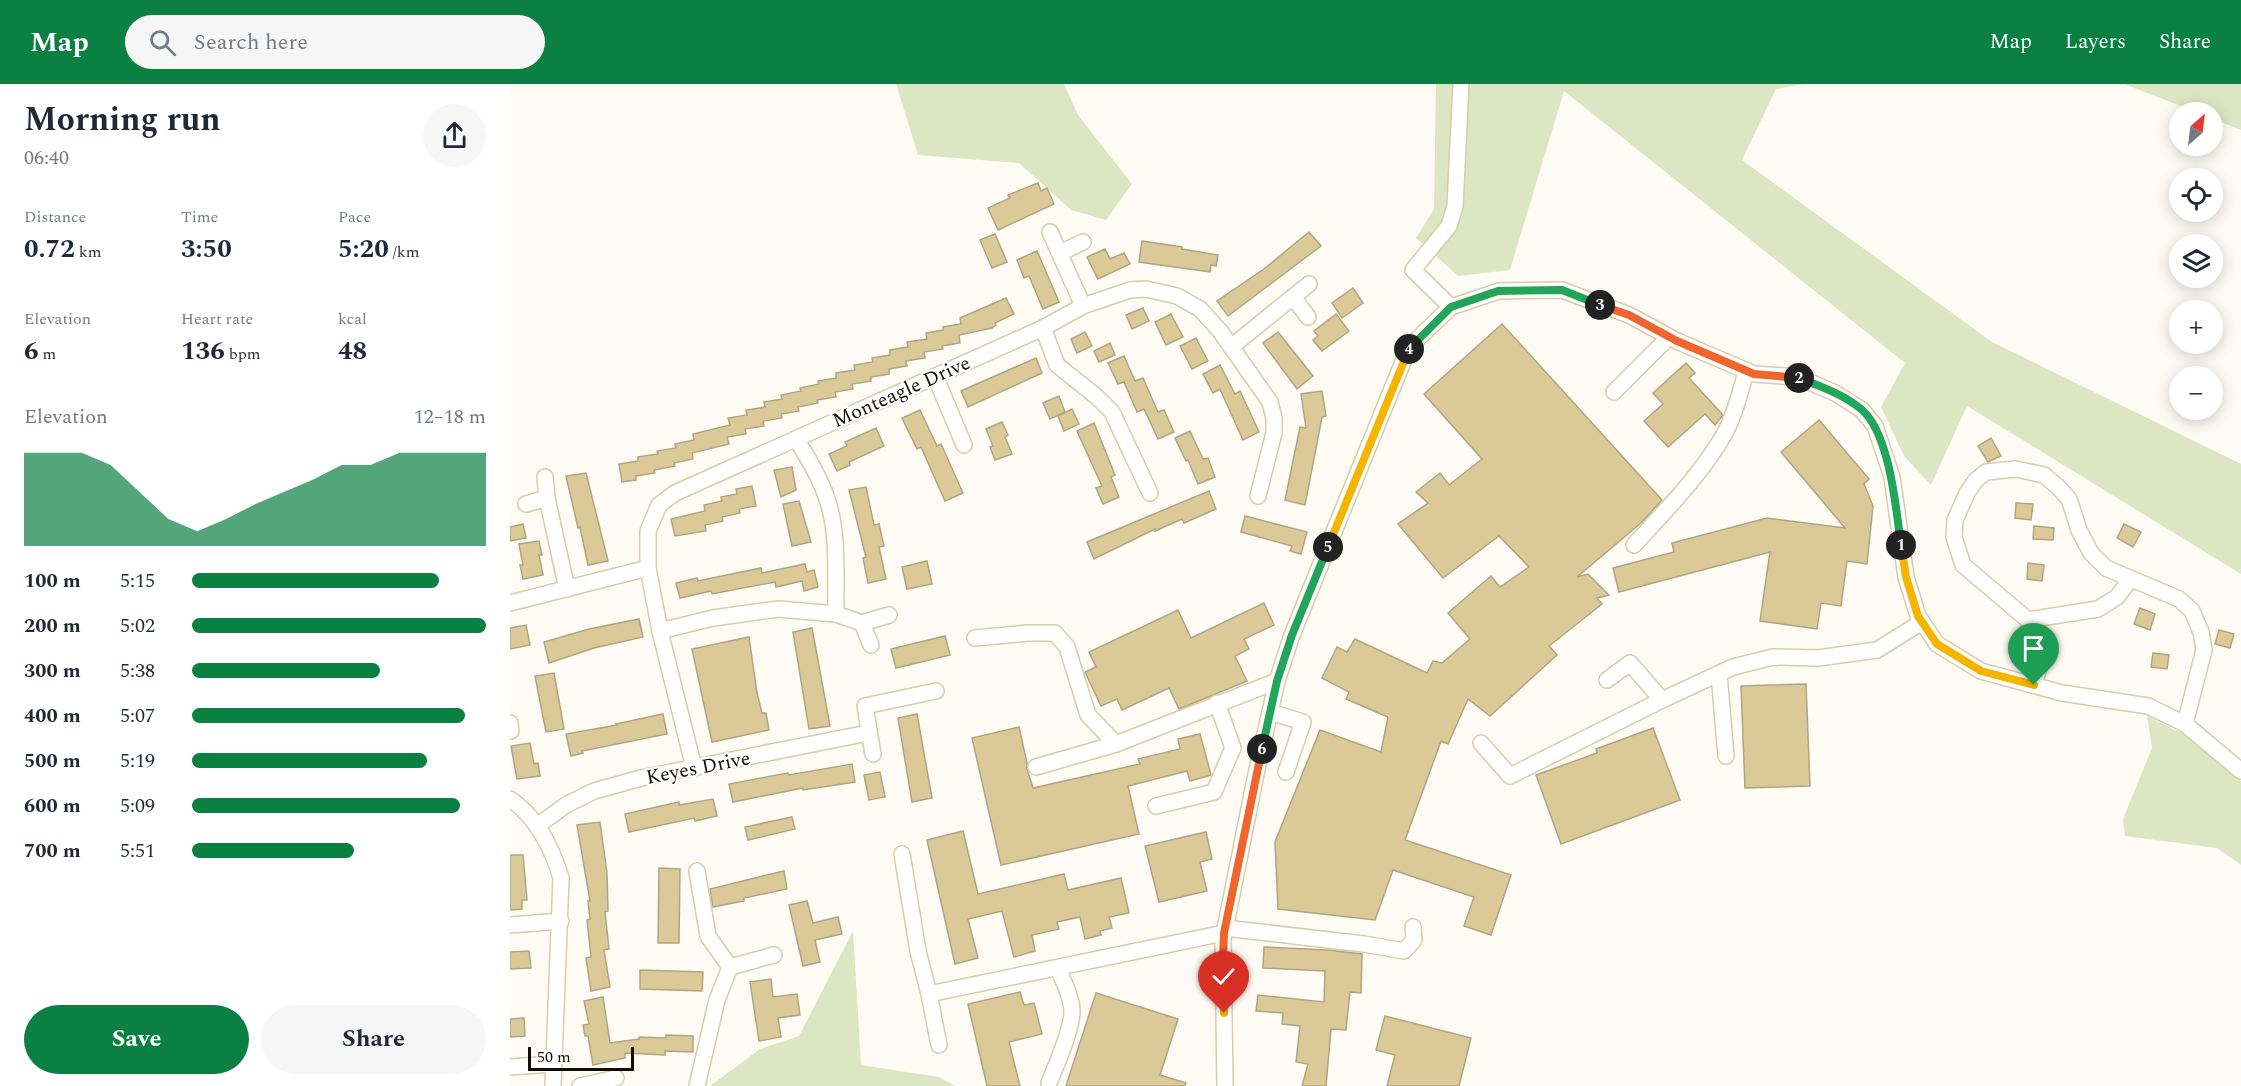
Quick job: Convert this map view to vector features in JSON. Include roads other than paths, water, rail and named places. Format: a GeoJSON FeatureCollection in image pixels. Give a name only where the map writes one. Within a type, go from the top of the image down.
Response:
{"type":"FeatureCollection","features":[{"type":"Feature","properties":{"kind":"street"},"geometry":{"type":"LineString","coordinates":[[1451,307],[1413,270],[1449,225],[1455,206],[1461,84]]}},
{"type":"Feature","properties":{"kind":"street"},"geometry":{"type":"LineString","coordinates":[[1050,232],[1083,306]]}},
{"type":"Feature","properties":{"kind":"street"},"geometry":{"type":"LineString","coordinates":[[1060,253],[1083,242]]}},
{"type":"Feature","properties":{"kind":"street"},"geometry":{"type":"LineString","coordinates":[[1231,346],[1309,284]]}},
{"type":"Feature","properties":{"kind":"street","name":"Monteagle Drive"},"geometry":{"type":"LineString","coordinates":[[694,768],[660,631],[648,568],[648,531],[655,513],[667,498],[1043,328],[1083,306],[1130,290],[1146,289],[1177,296],[1200,309],[1220,331],[1270,402],[1274,418],[1274,433],[1258,496]]}},
{"type":"Feature","properties":{"kind":"street"},"geometry":{"type":"LineString","coordinates":[[1225,1086],[1225,930],[1277,681],[1296,625],[1409,347],[1451,307],[1498,291],[1562,290],[1629,315],[1669,337],[1754,374],[1798,377],[1835,393],[1862,410],[1875,426],[1892,477],[1906,577],[1918,616],[1937,644],[1981,671],[2062,693],[2148,706],[2185,724],[2241,771]]}},
{"type":"Feature","properties":{"kind":"street"},"geometry":{"type":"LineString","coordinates":[[1293,297],[1308,316]]}},
{"type":"Feature","properties":{"kind":"street"},"geometry":{"type":"LineString","coordinates":[[1043,328],[1057,365],[1112,412],[1150,493]]}},
{"type":"Feature","properties":{"kind":"street"},"geometry":{"type":"LineString","coordinates":[[1614,392],[1669,337]]}},
{"type":"Feature","properties":{"kind":"street"},"geometry":{"type":"LineString","coordinates":[[1634,545],[1676,499],[1714,449],[1726,430],[1746,371]]}},
{"type":"Feature","properties":{"kind":"street"},"geometry":{"type":"LineString","coordinates":[[935,376],[964,445]]}},
{"type":"Feature","properties":{"kind":"street"},"geometry":{"type":"LineString","coordinates":[[796,439],[815,469],[828,503],[835,541],[836,614]]}},
{"type":"Feature","properties":{"kind":"street"},"geometry":{"type":"LineString","coordinates":[[2034,685],[2041,661],[2037,642],[2028,620],[1963,565],[1954,537],[1955,520],[1967,493],[1976,480],[1986,472],[2016,469],[2044,475],[2069,499],[2079,530],[2091,553],[2106,568],[2179,599],[2192,612],[2204,650],[2185,724]]}},
{"type":"Feature","properties":{"kind":"street"},"geometry":{"type":"LineString","coordinates":[[545,477],[547,498],[567,589]]}},
{"type":"Feature","properties":{"kind":"street"},"geometry":{"type":"LineString","coordinates":[[526,504],[547,498]]}},
{"type":"Feature","properties":{"kind":"street"},"geometry":{"type":"LineString","coordinates":[[510,603],[648,568]]}},
{"type":"Feature","properties":{"kind":"street"},"geometry":{"type":"LineString","coordinates":[[2028,620],[2098,609],[2117,597],[2130,580]]}},
{"type":"Feature","properties":{"kind":"street"},"geometry":{"type":"LineString","coordinates":[[660,631],[713,618],[778,609],[836,614],[862,623],[889,615]]}},
{"type":"Feature","properties":{"kind":"street"},"geometry":{"type":"LineString","coordinates":[[1481,743],[1510,776],[1662,700],[1734,667],[1773,657],[1818,658],[1877,650],[1922,622]]}},
{"type":"Feature","properties":{"kind":"street"},"geometry":{"type":"LineString","coordinates":[[862,623],[871,645]]}},
{"type":"Feature","properties":{"kind":"street"},"geometry":{"type":"LineString","coordinates":[[975,638],[1055,633],[1067,647],[1088,715],[1116,744]]}},
{"type":"Feature","properties":{"kind":"street"},"geometry":{"type":"LineString","coordinates":[[1607,680],[1630,663],[1662,700]]}},
{"type":"Feature","properties":{"kind":"street"},"geometry":{"type":"LineString","coordinates":[[1719,674],[1726,756]]}},
{"type":"Feature","properties":{"kind":"street"},"geometry":{"type":"LineString","coordinates":[[1036,767],[1116,744],[1277,681]]}},
{"type":"Feature","properties":{"kind":"street"},"geometry":{"type":"LineString","coordinates":[[873,754],[865,706],[936,692]]}},
{"type":"Feature","properties":{"kind":"street"},"geometry":{"type":"LineString","coordinates":[[1156,806],[1214,792],[1233,748],[1217,703]]}},
{"type":"Feature","properties":{"kind":"street"},"geometry":{"type":"LineString","coordinates":[[1270,712],[1303,722],[1286,772]]}},
{"type":"Feature","properties":{"kind":"street","name":"Keyes Drive"},"geometry":{"type":"LineString","coordinates":[[537,826],[566,805],[594,791],[641,778],[868,733]]}},
{"type":"Feature","properties":{"kind":"street"},"geometry":{"type":"LineString","coordinates":[[510,799],[527,813],[537,826],[554,854],[561,878],[553,1086]]}},
{"type":"Feature","properties":{"kind":"street"},"geometry":{"type":"LineString","coordinates":[[902,854],[918,951],[939,1045]]}},
{"type":"Feature","properties":{"kind":"street"},"geometry":{"type":"LineString","coordinates":[[697,870],[708,936],[730,967]]}},
{"type":"Feature","properties":{"kind":"street"},"geometry":{"type":"LineString","coordinates":[[510,925],[561,921]]}},
{"type":"Feature","properties":{"kind":"street"},"geometry":{"type":"LineString","coordinates":[[929,994],[1058,968],[1225,930],[1364,944],[1404,951],[1414,940],[1413,927]]}},
{"type":"Feature","properties":{"kind":"street"},"geometry":{"type":"LineString","coordinates":[[730,967],[774,955]]}},
{"type":"Feature","properties":{"kind":"street"},"geometry":{"type":"LineString","coordinates":[[697,1086],[717,1000],[730,967]]}},
{"type":"Feature","properties":{"kind":"street"},"geometry":{"type":"LineString","coordinates":[[1049,1083],[1062,1049],[1072,1012],[1068,992],[1058,968]]}},
{"type":"Feature","properties":{"kind":"street"},"geometry":{"type":"LineString","coordinates":[[510,1067],[553,1064]]}},
{"type":"Feature","properties":{"kind":"street"},"geometry":{"type":"LineString","coordinates":[[580,1086],[616,1078]]}}]}
